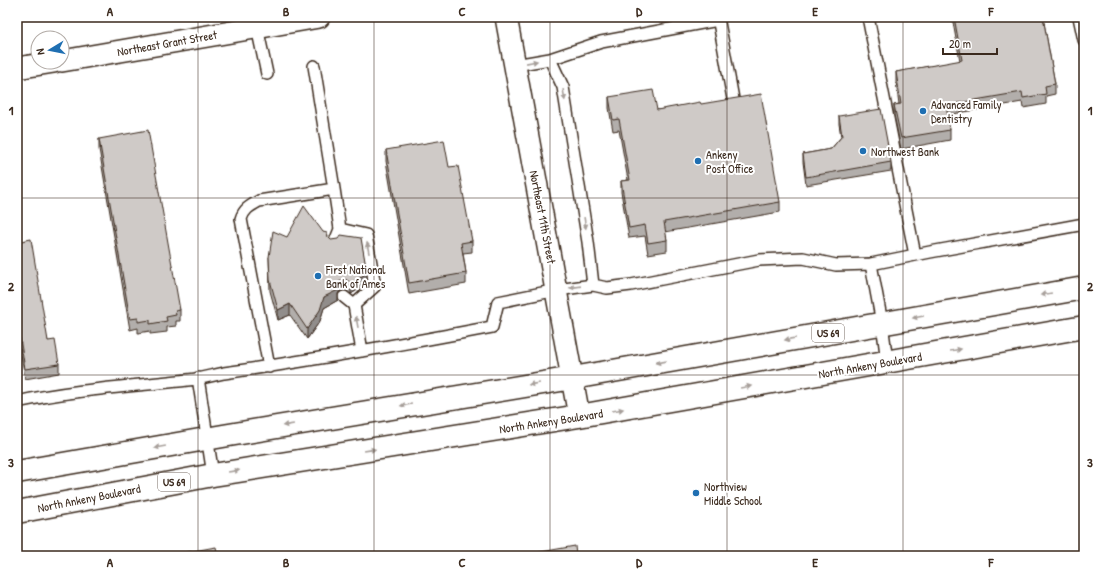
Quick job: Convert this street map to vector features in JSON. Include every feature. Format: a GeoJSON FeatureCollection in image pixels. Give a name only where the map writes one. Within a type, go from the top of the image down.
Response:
{"type":"FeatureCollection","features":[{"type":"Feature","properties":{"kind":"main road","name":"US 69"},"geometry":{"type":"LineString","coordinates":[[17,472],[208,438],[573,378],[1084,288]]}},
{"type":"Feature","properties":{"kind":"main road","name":"North Ankeny Boulevard"},"geometry":{"type":"LineString","coordinates":[[17,512],[213,474],[579,416],[1084,327]]}},
{"type":"Feature","properties":{"kind":"street","name":"Northeast Grant Street"},"geometry":{"type":"LineString","coordinates":[[70,59],[256,22],[319,17]]}},
{"type":"Feature","properties":{"kind":"street","name":"Northeast 11th Street"},"geometry":{"type":"LineString","coordinates":[[506,17],[579,416]]}},
{"type":"Feature","properties":{"kind":"street"},"geometry":{"type":"LineString","coordinates":[[17,68],[30,66]]}},
{"type":"Feature","properties":{"kind":"lane"},"geometry":{"type":"LineString","coordinates":[[868,17],[915,255]]}},
{"type":"Feature","properties":{"kind":"lane"},"geometry":{"type":"LineString","coordinates":[[1080,17],[1084,40]]}},
{"type":"Feature","properties":{"kind":"lane"},"geometry":{"type":"LineString","coordinates":[[515,65],[550,59],[601,42],[718,19],[733,99]]}},
{"type":"Feature","properties":{"kind":"lane"},"geometry":{"type":"LineString","coordinates":[[256,22],[267,74]]}},
{"type":"Feature","properties":{"kind":"lane"},"geometry":{"type":"LineString","coordinates":[[550,59],[563,86],[588,242],[593,285]]}},
{"type":"Feature","properties":{"kind":"lane"},"geometry":{"type":"LineString","coordinates":[[314,66],[340,229],[334,244]]}},
{"type":"Feature","properties":{"kind":"lane"},"geometry":{"type":"LineString","coordinates":[[269,367],[241,219],[243,213],[249,206],[259,201],[334,189]]}},
{"type":"Feature","properties":{"kind":"lane"},"geometry":{"type":"LineString","coordinates":[[17,402],[68,392],[198,378],[269,367],[492,327],[498,302],[556,290],[593,285],[607,288],[631,285],[759,260],[803,258],[836,265],[871,264],[1084,224]]}},
{"type":"Feature","properties":{"kind":"lane"},"geometry":{"type":"LineString","coordinates":[[340,229],[366,235],[375,286],[354,304]]}},
{"type":"Feature","properties":{"kind":"lane"},"geometry":{"type":"LineString","coordinates":[[871,264],[882,323],[887,362]]}},
{"type":"Feature","properties":{"kind":"lane"},"geometry":{"type":"LineString","coordinates":[[344,297],[354,304],[362,351]]}},
{"type":"Feature","properties":{"kind":"lane"},"geometry":{"type":"LineString","coordinates":[[198,378],[213,474]]}},
{"type":"Feature","properties":{"kind":"building"},"geometry":{"type":"Polygon","coordinates":[[[954,17],[1043,17],[1055,84],[1045,86],[1046,94],[1023,98],[1022,92],[946,105],[950,130],[901,138],[894,105],[901,104],[896,72],[962,60],[954,17]]]}},
{"type":"Feature","properties":{"kind":"building","name":"Ankeny Post Office"},"geometry":{"type":"Polygon","coordinates":[[[653,90],[657,110],[700,102],[701,104],[761,94],[780,202],[664,222],[667,240],[648,243],[645,225],[629,228],[621,181],[630,180],[619,119],[613,120],[609,97],[653,90]]]}},
{"type":"Feature","properties":{"kind":"building","name":"Northwest Bank"},"geometry":{"type":"Polygon","coordinates":[[[881,109],[891,162],[806,177],[803,154],[831,149],[842,136],[839,116],[881,109]]]}},
{"type":"Feature","properties":{"kind":"building"},"geometry":{"type":"Polygon","coordinates":[[[148,130],[180,310],[175,311],[176,315],[166,317],[167,321],[150,324],[150,320],[138,322],[138,318],[130,319],[99,139],[148,130]]]}},
{"type":"Feature","properties":{"kind":"building"},"geometry":{"type":"Polygon","coordinates":[[[444,140],[449,167],[458,166],[472,241],[461,243],[466,273],[409,283],[386,150],[444,140]]]}},
{"type":"Feature","properties":{"kind":"building","name":"First National Bank of Ames"},"geometry":{"type":"Polygon","coordinates":[[[304,206],[323,232],[327,233],[331,240],[338,239],[341,235],[361,238],[367,273],[351,283],[345,279],[339,282],[337,286],[338,290],[324,297],[320,310],[307,329],[290,304],[278,310],[270,280],[269,257],[273,231],[287,237],[304,206]]]}},
{"type":"Feature","properties":{"kind":"building"},"geometry":{"type":"Polygon","coordinates":[[[31,239],[48,341],[55,340],[59,364],[25,369],[20,338],[17,339],[17,242],[31,239]]]}},
{"type":"Feature","properties":{"kind":"building"},"geometry":{"type":"Polygon","coordinates":[[[1081,382],[1084,382],[1084,399],[1081,382]]]}},
{"type":"Feature","properties":{"kind":"building"},"geometry":{"type":"Polygon","coordinates":[[[575,546],[576,556],[518,556],[575,546]]]}},
{"type":"Feature","properties":{"kind":"building"},"geometry":{"type":"Polygon","coordinates":[[[216,547],[218,556],[165,556],[216,547]]]}},
{"type":"Feature","properties":{"kind":"place","name":"Advanced Family Dentistry"},"geometry":{"type":"Point","coordinates":[923,111]}},
{"type":"Feature","properties":{"kind":"place","name":"Northwest Bank"},"geometry":{"type":"Point","coordinates":[863,151]}},
{"type":"Feature","properties":{"kind":"place","name":"Ankeny Post Office"},"geometry":{"type":"Point","coordinates":[698,161]}},
{"type":"Feature","properties":{"kind":"place","name":"First National Bank of Ames"},"geometry":{"type":"Point","coordinates":[318,276]}},
{"type":"Feature","properties":{"kind":"place","name":"Northview Middle School"},"geometry":{"type":"Point","coordinates":[696,493]}}]}
